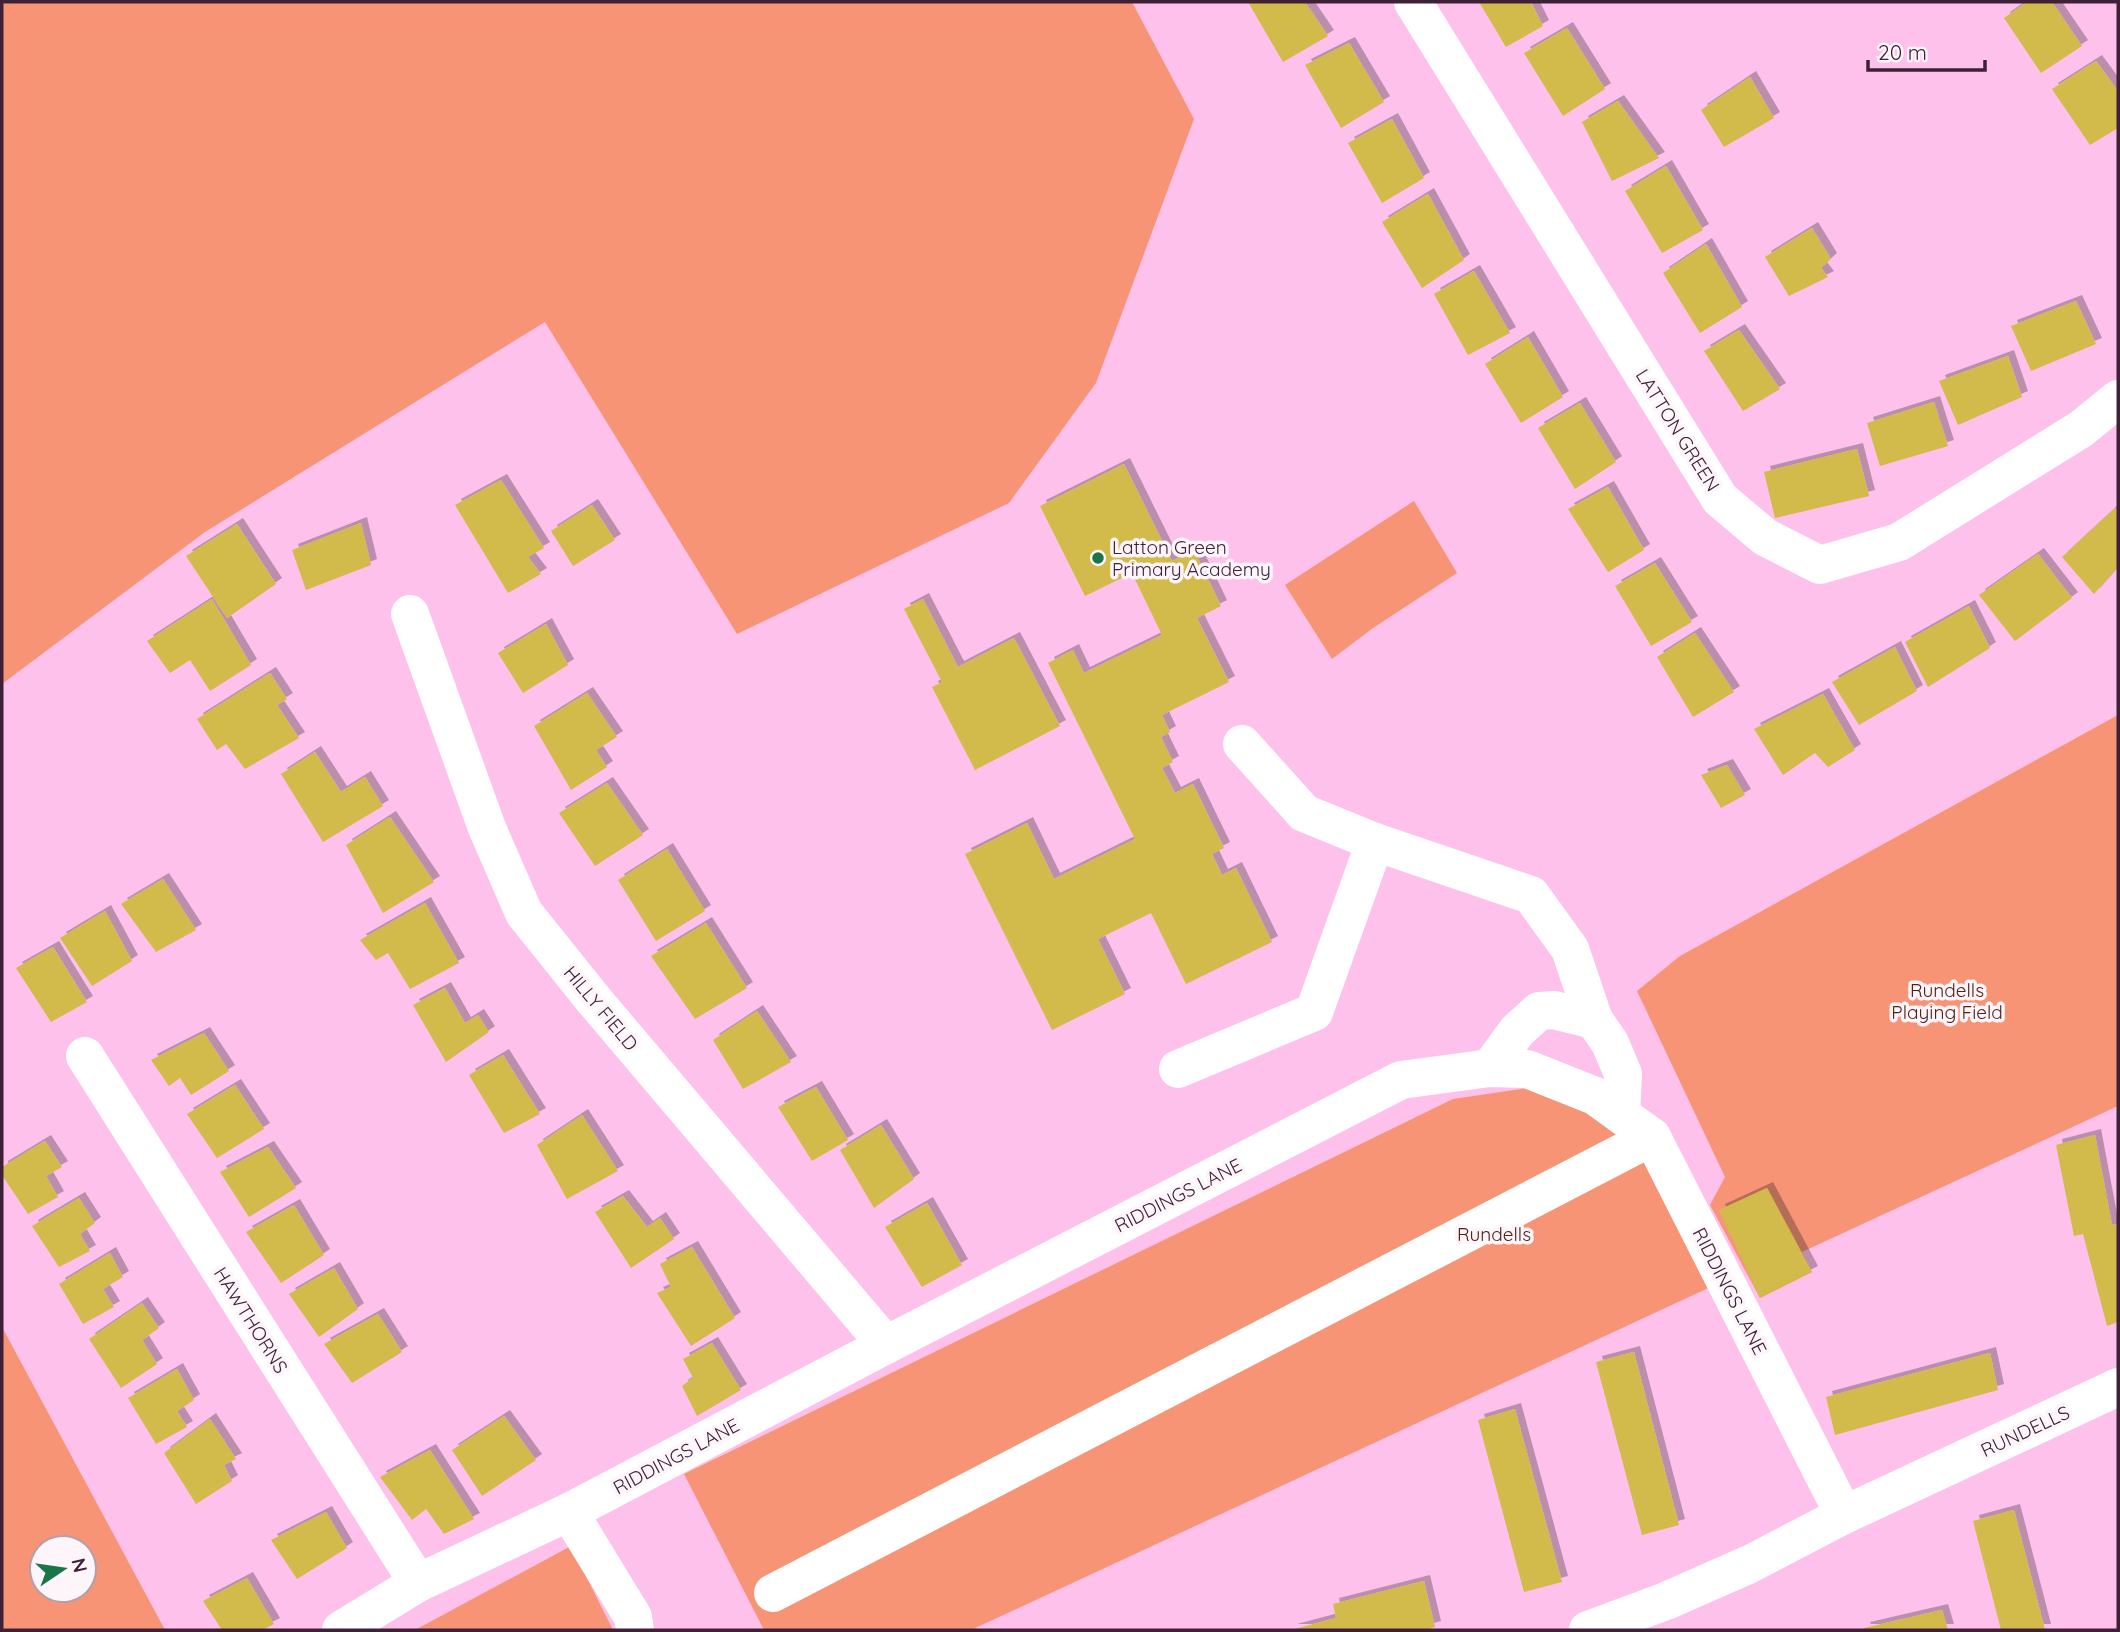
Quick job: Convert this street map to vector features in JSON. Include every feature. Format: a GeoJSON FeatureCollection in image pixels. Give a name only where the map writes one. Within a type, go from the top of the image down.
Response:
{"type":"FeatureCollection","features":[{"type":"Feature","properties":{"kind":"street","name":"LATTON GREEN"},"geometry":{"type":"LineString","coordinates":[[1413,2],[1720,499],[1765,537],[1820,565],[1899,542],[2081,429],[2118,399]]}},
{"type":"Feature","properties":{"kind":"street","name":"HILLY FIELD"},"geometry":{"type":"LineString","coordinates":[[410,614],[486,828],[524,913],[593,999],[886,1346]]}},
{"type":"Feature","properties":{"kind":"street"},"geometry":{"type":"LineString","coordinates":[[1242,744],[1304,813],[1375,842],[1531,895],[1570,949],[1594,1020],[1610,1043],[1623,1074],[1621,1115]]}},
{"type":"Feature","properties":{"kind":"street"},"geometry":{"type":"LineString","coordinates":[[1178,1069],[1314,1012],[1375,842]]}},
{"type":"Feature","properties":{"kind":"street"},"geometry":{"type":"LineString","coordinates":[[1490,1068],[1517,1031],[1539,1011],[1555,1010],[1594,1020]]}},
{"type":"Feature","properties":{"kind":"street","name":"HAWTHORNS"},"geometry":{"type":"LineString","coordinates":[[85,1056],[418,1583]]}},
{"type":"Feature","properties":{"kind":"street","name":"RIDDINGS LANE"},"geometry":{"type":"LineString","coordinates":[[341,1630],[418,1583],[569,1513],[1401,1080],[1490,1068],[1527,1069],[1595,1096],[1652,1137],[1844,1515]]}},
{"type":"Feature","properties":{"kind":"street"},"geometry":{"type":"LineString","coordinates":[[773,1593],[1652,1137]]}},
{"type":"Feature","properties":{"kind":"street","name":"RUNDELLS"},"geometry":{"type":"LineString","coordinates":[[1588,1630],[1670,1616],[1750,1564],[1844,1515],[2118,1387]]}},
{"type":"Feature","properties":{"kind":"street"},"geometry":{"type":"LineString","coordinates":[[569,1513],[633,1618],[635,1630]]}},
{"type":"Feature","properties":{"kind":"green space"},"geometry":{"type":"Polygon","coordinates":[[[2,2],[1132,2],[1194,119],[1096,383],[1009,503],[737,634],[545,322],[205,532],[2,684],[2,2]]]}},
{"type":"Feature","properties":{"kind":"green space"},"geometry":{"type":"Polygon","coordinates":[[[1414,501],[1457,573],[1373,628],[1332,659],[1285,585],[1414,501]]]}},
{"type":"Feature","properties":{"kind":"green space","name":"Rundells Playing Field"},"geometry":{"type":"Polygon","coordinates":[[[2118,715],[2118,1106],[1802,1252],[1812,1272],[1760,1298],[1710,1205],[1725,1177],[1637,991],[1680,956],[2118,715]]]}},
{"type":"Feature","properties":{"kind":"green space","name":"Rundells"},"geometry":{"type":"Polygon","coordinates":[[[1541,1086],[1644,1144],[1717,1284],[971,1630],[764,1630],[684,1474],[1453,1099],[1541,1086]]]}},
{"type":"Feature","properties":{"kind":"green space"},"geometry":{"type":"Polygon","coordinates":[[[2,1327],[165,1630],[2,1630],[2,1327]]]}},
{"type":"Feature","properties":{"kind":"green space"},"geometry":{"type":"Polygon","coordinates":[[[571,1546],[613,1630],[415,1630],[571,1546]]]}},
{"type":"Feature","properties":{"kind":"building"},"geometry":{"type":"Polygon","coordinates":[[[1248,2],[1305,2],[1328,36],[1283,62],[1248,2]]]}},
{"type":"Feature","properties":{"kind":"building"},"geometry":{"type":"Polygon","coordinates":[[[1479,2],[1531,2],[1543,26],[1506,47],[1479,2]]]}},
{"type":"Feature","properties":{"kind":"building"},"geometry":{"type":"Polygon","coordinates":[[[2027,2],[2052,2],[2082,46],[2041,73],[2004,18],[2027,2]]]}},
{"type":"Feature","properties":{"kind":"building"},"geometry":{"type":"Polygon","coordinates":[[[1567,28],[1605,89],[1563,116],[1524,53],[1567,28]]]}},
{"type":"Feature","properties":{"kind":"building"},"geometry":{"type":"Polygon","coordinates":[[[1349,43],[1384,102],[1341,128],[1305,65],[1349,43]]]}},
{"type":"Feature","properties":{"kind":"building"},"geometry":{"type":"Polygon","coordinates":[[[2096,61],[2118,91],[2118,128],[2090,145],[2052,89],[2096,61]]]}},
{"type":"Feature","properties":{"kind":"building"},"geometry":{"type":"Polygon","coordinates":[[[1750,77],[1774,118],[1724,147],[1701,110],[1750,77]]]}},
{"type":"Feature","properties":{"kind":"building"},"geometry":{"type":"Polygon","coordinates":[[[1618,101],[1659,158],[1612,181],[1582,122],[1618,101]]]}},
{"type":"Feature","properties":{"kind":"building"},"geometry":{"type":"Polygon","coordinates":[[[1392,119],[1424,178],[1382,203],[1348,143],[1392,119]]]}},
{"type":"Feature","properties":{"kind":"building"},"geometry":{"type":"Polygon","coordinates":[[[1666,166],[1703,230],[1662,253],[1625,191],[1666,166]]]}},
{"type":"Feature","properties":{"kind":"building"},"geometry":{"type":"Polygon","coordinates":[[[1428,194],[1464,260],[1422,288],[1382,222],[1428,194]]]}},
{"type":"Feature","properties":{"kind":"building"},"geometry":{"type":"Polygon","coordinates":[[[1812,228],[1831,259],[1821,268],[1828,277],[1789,296],[1765,257],[1812,228]]]}},
{"type":"Feature","properties":{"kind":"building"},"geometry":{"type":"Polygon","coordinates":[[[1706,244],[1742,307],[1700,333],[1663,273],[1706,244]]]}},
{"type":"Feature","properties":{"kind":"building"},"geometry":{"type":"Polygon","coordinates":[[[1474,271],[1510,333],[1468,355],[1434,294],[1474,271]]]}},
{"type":"Feature","properties":{"kind":"building"},"geometry":{"type":"Polygon","coordinates":[[[2076,301],[2096,344],[2031,371],[2011,326],[2076,301]]]}},
{"type":"Feature","properties":{"kind":"building"},"geometry":{"type":"Polygon","coordinates":[[[1739,330],[1780,389],[1743,411],[1704,351],[1739,330]]]}},
{"type":"Feature","properties":{"kind":"building"},"geometry":{"type":"Polygon","coordinates":[[[1528,337],[1563,397],[1521,423],[1485,364],[1528,337]]]}},
{"type":"Feature","properties":{"kind":"building"},"geometry":{"type":"Polygon","coordinates":[[[2008,356],[2022,397],[1958,425],[1939,381],[2008,356]]]}},
{"type":"Feature","properties":{"kind":"building"},"geometry":{"type":"Polygon","coordinates":[[[1934,402],[1948,446],[1880,466],[1867,423],[1934,402]]]}},
{"type":"Feature","properties":{"kind":"building"},"geometry":{"type":"Polygon","coordinates":[[[1580,403],[1616,462],[1575,489],[1538,428],[1580,403]]]}},
{"type":"Feature","properties":{"kind":"building"},"geometry":{"type":"Polygon","coordinates":[[[1857,449],[1869,496],[1775,518],[1764,472],[1857,449]]]}},
{"type":"Feature","properties":{"kind":"building"},"geometry":{"type":"Polygon","coordinates":[[[1124,464],[1172,561],[1194,550],[1221,606],[1197,618],[1229,682],[1162,715],[1170,732],[1161,737],[1173,762],[1162,768],[1175,793],[1193,784],[1224,848],[1212,854],[1222,875],[1236,868],[1272,942],[1186,984],[1151,913],[1098,939],[1125,994],[1052,1030],[965,854],[1027,823],[1054,879],[1135,839],[1048,663],[1073,650],[1084,673],[1162,635],[1132,573],[1085,596],[1040,506],[1124,464]]]}},
{"type":"Feature","properties":{"kind":"building"},"geometry":{"type":"Polygon","coordinates":[[[501,480],[544,548],[528,557],[541,574],[508,593],[455,505],[501,480]]]}},
{"type":"Feature","properties":{"kind":"building"},"geometry":{"type":"Polygon","coordinates":[[[1608,487],[1644,550],[1608,572],[1568,509],[1608,487]]]}},
{"type":"Feature","properties":{"kind":"building"},"geometry":{"type":"Polygon","coordinates":[[[592,505],[615,540],[573,566],[551,531],[592,505]]]}},
{"type":"Feature","properties":{"kind":"building"},"geometry":{"type":"Polygon","coordinates":[[[2115,508],[2118,512],[2118,567],[2094,594],[2062,557],[2115,508]]]}},
{"type":"Feature","properties":{"kind":"building"},"geometry":{"type":"Polygon","coordinates":[[[361,523],[371,565],[306,590],[292,550],[361,523]]]}},
{"type":"Feature","properties":{"kind":"building"},"geometry":{"type":"Polygon","coordinates":[[[237,524],[276,584],[227,618],[186,556],[237,524]]]}},
{"type":"Feature","properties":{"kind":"building"},"geometry":{"type":"Polygon","coordinates":[[[2038,554],[2072,598],[2015,641],[1979,595],[2038,554]]]}},
{"type":"Feature","properties":{"kind":"building"},"geometry":{"type":"Polygon","coordinates":[[[1655,563],[1692,622],[1651,646],[1615,586],[1655,563]]]}},
{"type":"Feature","properties":{"kind":"building"},"geometry":{"type":"Polygon","coordinates":[[[212,599],[251,665],[210,691],[190,660],[170,673],[147,641],[212,599]]]}},
{"type":"Feature","properties":{"kind":"building"},"geometry":{"type":"Polygon","coordinates":[[[923,599],[958,667],[1014,638],[1060,726],[975,770],[932,687],[942,682],[904,609],[923,599]]]}},
{"type":"Feature","properties":{"kind":"building"},"geometry":{"type":"Polygon","coordinates":[[[1969,606],[1990,648],[1928,687],[1905,642],[1969,606]]]}},
{"type":"Feature","properties":{"kind":"building"},"geometry":{"type":"Polygon","coordinates":[[[546,624],[568,665],[523,693],[498,653],[546,624]]]}},
{"type":"Feature","properties":{"kind":"building"},"geometry":{"type":"Polygon","coordinates":[[[1695,633],[1734,692],[1693,717],[1657,657],[1695,633]]]}},
{"type":"Feature","properties":{"kind":"building"},"geometry":{"type":"Polygon","coordinates":[[[1895,647],[1917,691],[1859,725],[1832,682],[1895,647]]]}},
{"type":"Feature","properties":{"kind":"building"},"geometry":{"type":"Polygon","coordinates":[[[270,673],[287,699],[277,705],[299,738],[245,769],[226,744],[217,750],[197,719],[270,673]]]}},
{"type":"Feature","properties":{"kind":"building"},"geometry":{"type":"Polygon","coordinates":[[[587,693],[617,737],[596,750],[607,767],[571,790],[534,726],[587,693]]]}},
{"type":"Feature","properties":{"kind":"building"},"geometry":{"type":"Polygon","coordinates":[[[1823,694],[1855,750],[1828,767],[1815,753],[1783,775],[1754,729],[1823,694]]]}},
{"type":"Feature","properties":{"kind":"building"},"geometry":{"type":"Polygon","coordinates":[[[315,752],[341,792],[365,777],[383,806],[323,842],[281,774],[315,752]]]}},
{"type":"Feature","properties":{"kind":"building"},"geometry":{"type":"Polygon","coordinates":[[[1727,765],[1745,795],[1721,808],[1701,775],[1727,765]]]}},
{"type":"Feature","properties":{"kind":"building"},"geometry":{"type":"Polygon","coordinates":[[[607,783],[643,835],[595,866],[559,813],[607,783]]]}},
{"type":"Feature","properties":{"kind":"building"},"geometry":{"type":"Polygon","coordinates":[[[390,817],[434,882],[383,913],[346,845],[390,817]]]}},
{"type":"Feature","properties":{"kind":"building"},"geometry":{"type":"Polygon","coordinates":[[[667,849],[705,911],[656,941],[618,880],[667,849]]]}},
{"type":"Feature","properties":{"kind":"building"},"geometry":{"type":"Polygon","coordinates":[[[163,879],[196,930],[156,952],[121,904],[163,879]]]}},
{"type":"Feature","properties":{"kind":"building"},"geometry":{"type":"Polygon","coordinates":[[[425,903],[459,963],[410,989],[388,953],[376,960],[360,940],[425,903]]]}},
{"type":"Feature","properties":{"kind":"building"},"geometry":{"type":"Polygon","coordinates":[[[105,911],[132,961],[92,986],[60,938],[105,911]]]}},
{"type":"Feature","properties":{"kind":"building"},"geometry":{"type":"Polygon","coordinates":[[[706,923],[747,988],[695,1019],[651,956],[706,923]]]}},
{"type":"Feature","properties":{"kind":"building"},"geometry":{"type":"Polygon","coordinates":[[[53,947],[87,1002],[51,1022],[16,968],[53,947]]]}},
{"type":"Feature","properties":{"kind":"building"},"geometry":{"type":"Polygon","coordinates":[[[445,988],[465,1023],[478,1015],[489,1032],[446,1062],[413,1005],[445,988]]]}},
{"type":"Feature","properties":{"kind":"building"},"geometry":{"type":"Polygon","coordinates":[[[757,1011],[791,1062],[743,1089],[713,1040],[757,1011]]]}},
{"type":"Feature","properties":{"kind":"building"},"geometry":{"type":"Polygon","coordinates":[[[204,1033],[229,1071],[191,1095],[180,1078],[169,1086],[151,1060],[204,1033]]]}},
{"type":"Feature","properties":{"kind":"building"},"geometry":{"type":"Polygon","coordinates":[[[503,1055],[540,1114],[504,1133],[469,1075],[503,1055]]]}},
{"type":"Feature","properties":{"kind":"building"},"geometry":{"type":"Polygon","coordinates":[[[235,1085],[264,1129],[217,1158],[187,1114],[235,1085]]]}},
{"type":"Feature","properties":{"kind":"building"},"geometry":{"type":"Polygon","coordinates":[[[816,1087],[848,1140],[812,1161],[778,1107],[816,1087]]]}},
{"type":"Feature","properties":{"kind":"building"},"geometry":{"type":"Polygon","coordinates":[[[582,1115],[618,1171],[567,1199],[537,1145],[582,1115]]]}},
{"type":"Feature","properties":{"kind":"building"},"geometry":{"type":"Polygon","coordinates":[[[881,1125],[914,1179],[874,1208],[840,1150],[881,1125]]]}},
{"type":"Feature","properties":{"kind":"building"},"geometry":{"type":"Polygon","coordinates":[[[2095,1135],[2112,1225],[2118,1224],[2118,1322],[2107,1326],[2083,1234],[2074,1236],[2056,1145],[2095,1135]]]}},
{"type":"Feature","properties":{"kind":"building"},"geometry":{"type":"Polygon","coordinates":[[[45,1141],[62,1167],[46,1176],[58,1197],[28,1214],[2,1175],[2,1167],[45,1141]]]}},
{"type":"Feature","properties":{"kind":"building"},"geometry":{"type":"Polygon","coordinates":[[[268,1147],[296,1188],[249,1217],[220,1172],[268,1147]]]}},
{"type":"Feature","properties":{"kind":"building"},"geometry":{"type":"Polygon","coordinates":[[[1767,1188],[1812,1272],[1760,1298],[1719,1210],[1767,1188]]]}},
{"type":"Feature","properties":{"kind":"building"},"geometry":{"type":"Polygon","coordinates":[[[623,1196],[647,1227],[660,1218],[674,1239],[631,1268],[595,1212],[623,1196]]]}},
{"type":"Feature","properties":{"kind":"building"},"geometry":{"type":"Polygon","coordinates":[[[79,1198],[95,1223],[80,1234],[90,1251],[59,1267],[32,1226],[79,1198]]]}},
{"type":"Feature","properties":{"kind":"building"},"geometry":{"type":"Polygon","coordinates":[[[927,1203],[962,1265],[922,1287],[885,1227],[927,1203]]]}},
{"type":"Feature","properties":{"kind":"building"},"geometry":{"type":"Polygon","coordinates":[[[294,1205],[324,1255],[281,1283],[246,1232],[294,1205]]]}},
{"type":"Feature","properties":{"kind":"building"},"geometry":{"type":"Polygon","coordinates":[[[692,1247],[735,1318],[691,1346],[657,1293],[671,1287],[660,1264],[692,1247]]]}},
{"type":"Feature","properties":{"kind":"building"},"geometry":{"type":"Polygon","coordinates":[[[110,1253],[123,1277],[103,1289],[114,1307],[83,1324],[59,1284],[110,1253]]]}},
{"type":"Feature","properties":{"kind":"building"},"geometry":{"type":"Polygon","coordinates":[[[334,1268],[358,1309],[319,1337],[289,1294],[334,1268]]]}},
{"type":"Feature","properties":{"kind":"building"},"geometry":{"type":"Polygon","coordinates":[[[142,1303],[159,1328],[142,1340],[157,1364],[121,1388],[89,1339],[142,1303]]]}},
{"type":"Feature","properties":{"kind":"building"},"geometry":{"type":"Polygon","coordinates":[[[378,1314],[402,1352],[352,1383],[324,1344],[378,1314]]]}},
{"type":"Feature","properties":{"kind":"building"},"geometry":{"type":"Polygon","coordinates":[[[712,1343],[741,1390],[697,1416],[682,1386],[693,1378],[683,1359],[712,1343]]]}},
{"type":"Feature","properties":{"kind":"building"},"geometry":{"type":"Polygon","coordinates":[[[1634,1352],[1679,1525],[1642,1535],[1596,1362],[1634,1352]]]}},
{"type":"Feature","properties":{"kind":"building"},"geometry":{"type":"Polygon","coordinates":[[[1990,1353],[1998,1390],[1835,1435],[1826,1397],[1990,1353]]]}},
{"type":"Feature","properties":{"kind":"building"},"geometry":{"type":"Polygon","coordinates":[[[177,1369],[194,1400],[177,1411],[187,1427],[156,1444],[128,1398],[177,1369]]]}},
{"type":"Feature","properties":{"kind":"building"},"geometry":{"type":"Polygon","coordinates":[[[1515,1409],[1562,1582],[1524,1592],[1478,1420],[1515,1409]]]}},
{"type":"Feature","properties":{"kind":"building"},"geometry":{"type":"Polygon","coordinates":[[[504,1416],[536,1460],[482,1496],[452,1450],[504,1416]]]}},
{"type":"Feature","properties":{"kind":"building"},"geometry":{"type":"Polygon","coordinates":[[[210,1419],[236,1459],[224,1465],[232,1481],[196,1504],[164,1453],[210,1419]]]}},
{"type":"Feature","properties":{"kind":"building"},"geometry":{"type":"Polygon","coordinates":[[[430,1450],[474,1519],[444,1534],[426,1509],[412,1520],[380,1477],[430,1450]]]}},
{"type":"Feature","properties":{"kind":"building"},"geometry":{"type":"Polygon","coordinates":[[[2014,1510],[2045,1630],[2001,1630],[1973,1521],[2014,1510]]]}},
{"type":"Feature","properties":{"kind":"building"},"geometry":{"type":"Polygon","coordinates":[[[326,1512],[347,1548],[297,1579],[271,1540],[326,1512]]]}},
{"type":"Feature","properties":{"kind":"building"},"geometry":{"type":"Polygon","coordinates":[[[247,1578],[274,1624],[262,1630],[222,1630],[203,1601],[247,1578]]]}},
{"type":"Feature","properties":{"kind":"building"},"geometry":{"type":"Polygon","coordinates":[[[1424,1581],[1435,1627],[1424,1630],[1291,1630],[1336,1618],[1333,1604],[1424,1581]]]}},
{"type":"Feature","properties":{"kind":"building"},"geometry":{"type":"Polygon","coordinates":[[[1942,1610],[1948,1630],[1864,1628],[1942,1610]]]}},
{"type":"Feature","properties":{"kind":"place","name":"Latton Green Primary Academy"},"geometry":{"type":"Point","coordinates":[1098,558]}}]}
